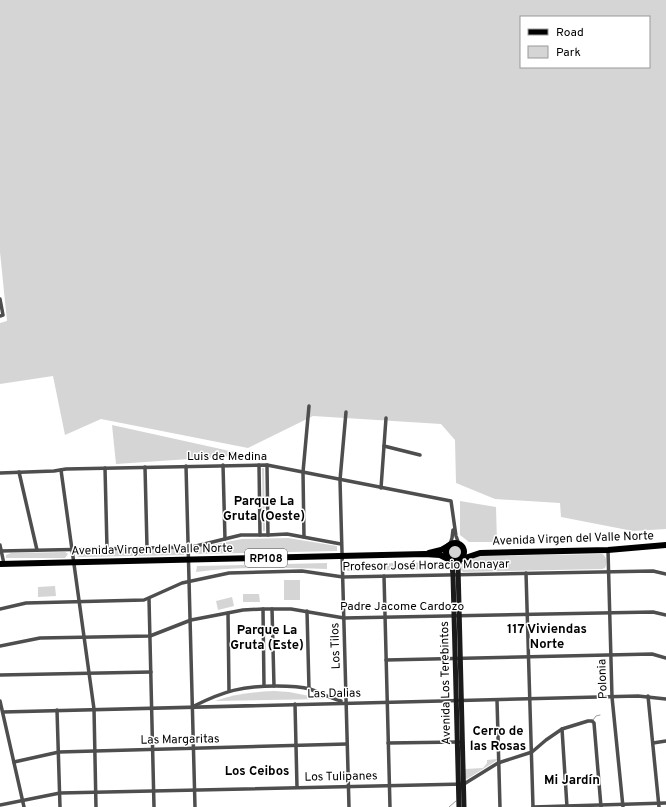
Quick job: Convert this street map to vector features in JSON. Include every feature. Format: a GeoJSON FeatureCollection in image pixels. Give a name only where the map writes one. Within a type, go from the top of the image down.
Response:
{"type":"FeatureCollection","features":[{"type":"Feature","properties":{"kind":"main road","name":"RP108"},"geometry":{"type":"LineString","coordinates":[[449,545],[454,543],[459,544]]}},
{"type":"Feature","properties":{"kind":"main road","name":"Avenida Virgen del Valle Norte"},"geometry":{"type":"LineString","coordinates":[[459,544],[480,553]]}},
{"type":"Feature","properties":{"kind":"main road"},"geometry":{"type":"LineString","coordinates":[[459,544],[464,550],[461,559]]}},
{"type":"Feature","properties":{"kind":"main road","name":"Avenida Virgen del Valle Norte"},"geometry":{"type":"LineString","coordinates":[[425,554],[441,550],[449,545]]}},
{"type":"Feature","properties":{"kind":"main road"},"geometry":{"type":"LineString","coordinates":[[448,560],[445,551],[449,545]]}},
{"type":"Feature","properties":{"kind":"main road","name":"Avenida Virgen del Valle Norte"},"geometry":{"type":"LineString","coordinates":[[461,559],[480,553],[608,550],[666,545]]}},
{"type":"Feature","properties":{"kind":"main road","name":"Avenida Virgen del Valle Norte"},"geometry":{"type":"LineString","coordinates":[[2,564],[425,554],[440,556],[448,560]]}},
{"type":"Feature","properties":{"kind":"main road","name":"RP108"},"geometry":{"type":"LineString","coordinates":[[448,560],[455,562],[461,559]]}},
{"type":"Feature","properties":{"kind":"main road","name":"Avenida Los Terebintos"},"geometry":{"type":"LineString","coordinates":[[461,559],[456,575],[461,783],[464,807]]}},
{"type":"Feature","properties":{"kind":"main road","name":"Avenida Los Terebintos"},"geometry":{"type":"LineString","coordinates":[[448,560],[456,575]]}},
{"type":"Feature","properties":{"kind":"main road","name":"Avenida Los Terebintos"},"geometry":{"type":"LineString","coordinates":[[459,807],[461,783]]}},
{"type":"Feature","properties":{"kind":"street"},"geometry":{"type":"LineString","coordinates":[[0,299],[1,315]]}},
{"type":"Feature","properties":{"kind":"street"},"geometry":{"type":"LineString","coordinates":[[304,537],[303,472],[309,406]]}},
{"type":"Feature","properties":{"kind":"street","name":"Los Tilos"},"geometry":{"type":"LineString","coordinates":[[346,412],[340,480],[349,807]]}},
{"type":"Feature","properties":{"kind":"street"},"geometry":{"type":"LineString","coordinates":[[381,488],[386,418]]}},
{"type":"Feature","properties":{"kind":"street"},"geometry":{"type":"LineString","coordinates":[[384,446],[420,455]]}},
{"type":"Feature","properties":{"kind":"street"},"geometry":{"type":"LineString","coordinates":[[223,465],[225,539]]}},
{"type":"Feature","properties":{"kind":"street"},"geometry":{"type":"LineString","coordinates":[[259,465],[260,535]]}},
{"type":"Feature","properties":{"kind":"street"},"geometry":{"type":"LineString","coordinates":[[267,465],[268,535]]}},
{"type":"Feature","properties":{"kind":"street","name":"Luis de Medina"},"geometry":{"type":"LineString","coordinates":[[0,473],[106,468],[267,465],[451,501],[454,523]]}},
{"type":"Feature","properties":{"kind":"street"},"geometry":{"type":"LineString","coordinates":[[186,466],[195,807]]}},
{"type":"Feature","properties":{"kind":"street"},"geometry":{"type":"LineString","coordinates":[[145,467],[147,547]]}},
{"type":"Feature","properties":{"kind":"street"},"geometry":{"type":"LineString","coordinates":[[106,468],[107,548]]}},
{"type":"Feature","properties":{"kind":"street"},"geometry":{"type":"LineString","coordinates":[[61,470],[94,709],[96,807]]}},
{"type":"Feature","properties":{"kind":"street"},"geometry":{"type":"LineString","coordinates":[[19,472],[37,550]]}},
{"type":"Feature","properties":{"kind":"street"},"geometry":{"type":"LineString","coordinates":[[454,523],[459,544]]}},
{"type":"Feature","properties":{"kind":"street"},"geometry":{"type":"LineString","coordinates":[[449,545],[452,538],[454,523]]}},
{"type":"Feature","properties":{"kind":"street"},"geometry":{"type":"LineString","coordinates":[[1,551],[188,547],[241,536],[287,534],[341,544]]}},
{"type":"Feature","properties":{"kind":"street"},"geometry":{"type":"LineString","coordinates":[[0,545],[2,564]]}},
{"type":"Feature","properties":{"kind":"street","name":"Polonia"},"geometry":{"type":"LineString","coordinates":[[608,550],[612,697],[623,806]]}},
{"type":"Feature","properties":{"kind":"street","name":"Profesor José Horacio Monayar"},"geometry":{"type":"LineString","coordinates":[[0,608],[26,603],[149,599],[182,583],[224,573],[236,572],[302,571],[343,577],[653,571],[666,574]]}},
{"type":"Feature","properties":{"kind":"street"},"geometry":{"type":"LineString","coordinates":[[526,573],[533,807],[659,805],[666,803]]}},
{"type":"Feature","properties":{"kind":"street"},"geometry":{"type":"LineString","coordinates":[[384,576],[390,807]]}},
{"type":"Feature","properties":{"kind":"street"},"geometry":{"type":"LineString","coordinates":[[149,599],[154,807]]}},
{"type":"Feature","properties":{"kind":"street"},"geometry":{"type":"LineString","coordinates":[[262,609],[264,686]]}},
{"type":"Feature","properties":{"kind":"street","name":"Padre Jacome Cardozo"},"geometry":{"type":"LineString","coordinates":[[0,646],[40,638],[150,636],[191,620],[228,613],[262,609],[291,609],[344,618],[653,612],[666,615]]}},
{"type":"Feature","properties":{"kind":"street"},"geometry":{"type":"LineString","coordinates":[[272,609],[274,686]]}},
{"type":"Feature","properties":{"kind":"street"},"geometry":{"type":"LineString","coordinates":[[307,611],[309,689]]}},
{"type":"Feature","properties":{"kind":"street"},"geometry":{"type":"LineString","coordinates":[[228,613],[229,691]]}},
{"type":"Feature","properties":{"kind":"street"},"geometry":{"type":"LineString","coordinates":[[386,660],[652,654],[666,658]]}},
{"type":"Feature","properties":{"kind":"street"},"geometry":{"type":"LineString","coordinates":[[0,675],[151,672]]}},
{"type":"Feature","properties":{"kind":"street"},"geometry":{"type":"LineString","coordinates":[[193,707],[213,696],[252,686],[296,686],[309,689],[346,703]]}},
{"type":"Feature","properties":{"kind":"street"},"geometry":{"type":"LineString","coordinates":[[648,696],[659,805]]}},
{"type":"Feature","properties":{"kind":"street","name":"Las Dalias"},"geometry":{"type":"LineString","coordinates":[[2,712],[648,696],[666,699]]}},
{"type":"Feature","properties":{"kind":"street"},"geometry":{"type":"LineString","coordinates":[[496,700],[500,807]]}},
{"type":"Feature","properties":{"kind":"street"},"geometry":{"type":"LineString","coordinates":[[0,701],[24,807]]}},
{"type":"Feature","properties":{"kind":"street"},"geometry":{"type":"LineString","coordinates":[[295,704],[297,787]]}},
{"type":"Feature","properties":{"kind":"street"},"geometry":{"type":"LineString","coordinates":[[57,710],[60,807]]}},
{"type":"Feature","properties":{"kind":"street"},"geometry":{"type":"LineString","coordinates":[[461,783],[498,763],[532,752],[562,729],[592,721],[594,723],[601,806]]}},
{"type":"Feature","properties":{"kind":"street"},"geometry":{"type":"LineString","coordinates":[[0,726],[6,725]]}},
{"type":"Feature","properties":{"kind":"street"},"geometry":{"type":"LineString","coordinates":[[562,729],[567,806]]}},
{"type":"Feature","properties":{"kind":"street"},"geometry":{"type":"LineString","coordinates":[[653,743],[666,741]]}},
{"type":"Feature","properties":{"kind":"street"},"geometry":{"type":"LineString","coordinates":[[388,743],[460,742]]}},
{"type":"Feature","properties":{"kind":"street","name":"Las Margaritas"},"geometry":{"type":"LineString","coordinates":[[14,762],[59,752],[347,744]]}},
{"type":"Feature","properties":{"kind":"street","name":"Los Tulipanes"},"geometry":{"type":"LineString","coordinates":[[0,805],[60,793],[461,783]]}},
{"type":"Feature","properties":{"kind":"green space"},"geometry":{"type":"Polygon","coordinates":[[[0,0],[666,0],[666,529],[633,531],[561,517],[560,503],[495,499],[456,483],[455,440],[441,424],[313,416],[248,448],[101,419],[65,435],[53,376],[0,384],[0,323],[7,321],[0,252],[0,0]]]}},
{"type":"Feature","properties":{"kind":"green space"},"geometry":{"type":"Polygon","coordinates":[[[112,425],[248,455],[116,464],[112,425]]]}},
{"type":"Feature","properties":{"kind":"green space"},"geometry":{"type":"Polygon","coordinates":[[[262,468],[264,468],[265,531],[263,531],[262,468]]]}},
{"type":"Feature","properties":{"kind":"green space"},"geometry":{"type":"Polygon","coordinates":[[[460,501],[496,507],[497,542],[469,542],[460,535],[460,501]]]}},
{"type":"Feature","properties":{"kind":"green space"},"geometry":{"type":"Polygon","coordinates":[[[288,538],[337,546],[337,551],[195,554],[195,548],[242,539],[288,538]]]}},
{"type":"Feature","properties":{"kind":"green space"},"geometry":{"type":"Polygon","coordinates":[[[455,546],[459,548],[461,552],[459,556],[455,558],[451,556],[449,552],[451,548],[455,546]]]}},
{"type":"Feature","properties":{"kind":"green space"},"geometry":{"type":"Polygon","coordinates":[[[184,549],[184,555],[79,557],[76,553],[77,551],[184,549]]]}},
{"type":"Feature","properties":{"kind":"green space"},"geometry":{"type":"Polygon","coordinates":[[[65,552],[68,554],[65,558],[6,558],[6,555],[11,553],[65,552]]]}},
{"type":"Feature","properties":{"kind":"green space"},"geometry":{"type":"Polygon","coordinates":[[[602,554],[606,558],[606,562],[605,568],[602,569],[463,572],[461,570],[462,564],[465,560],[474,556],[602,554]]]}},
{"type":"Feature","properties":{"kind":"green space"},"geometry":{"type":"Polygon","coordinates":[[[443,562],[443,569],[347,571],[347,564],[443,562]]]}},
{"type":"Feature","properties":{"kind":"green space"},"geometry":{"type":"Polygon","coordinates":[[[327,563],[327,569],[245,568],[196,572],[197,566],[327,563]]]}},
{"type":"Feature","properties":{"kind":"green space"},"geometry":{"type":"Polygon","coordinates":[[[284,580],[300,580],[300,600],[284,600],[284,580]]]}},
{"type":"Feature","properties":{"kind":"green space"},"geometry":{"type":"Polygon","coordinates":[[[55,586],[56,596],[38,597],[38,587],[55,586]]]}},
{"type":"Feature","properties":{"kind":"green space"},"geometry":{"type":"Polygon","coordinates":[[[243,594],[259,594],[260,602],[243,602],[243,594]]]}},
{"type":"Feature","properties":{"kind":"green space"},"geometry":{"type":"Polygon","coordinates":[[[232,597],[234,606],[218,610],[216,601],[232,597]]]}},
{"type":"Feature","properties":{"kind":"green space"},"geometry":{"type":"Polygon","coordinates":[[[274,691],[289,692],[325,699],[215,701],[244,694],[274,691]]]}},
{"type":"Feature","properties":{"kind":"green space"},"geometry":{"type":"Polygon","coordinates":[[[497,759],[467,779],[465,778],[465,769],[483,768],[487,763],[487,760],[497,759]]]}},
{"type":"Feature","properties":{"kind":"waterway"},"geometry":{"type":"LineString","coordinates":[[593,720],[596,716],[600,715]]}},
{"type":"Feature","properties":{"kind":"waterway"},"geometry":{"type":"LineString","coordinates":[[449,807],[456,801]]}},
{"type":"Feature","properties":{"kind":"district","name":"Parque La Gruta (Oeste)"},"geometry":{"type":"Point","coordinates":[264,508]}},
{"type":"Feature","properties":{"kind":"district","name":"Parque La Gruta (Este)"},"geometry":{"type":"Point","coordinates":[267,636]}},
{"type":"Feature","properties":{"kind":"district","name":"117 Viviendas Norte"},"geometry":{"type":"Point","coordinates":[547,636]}},
{"type":"Feature","properties":{"kind":"district","name":"Cerro de las Rosas"},"geometry":{"type":"Point","coordinates":[498,738]}},
{"type":"Feature","properties":{"kind":"district","name":"Los Ceibos"},"geometry":{"type":"Point","coordinates":[257,770]}},
{"type":"Feature","properties":{"kind":"district","name":"Mi Jardín"},"geometry":{"type":"Point","coordinates":[572,779]}}]}
